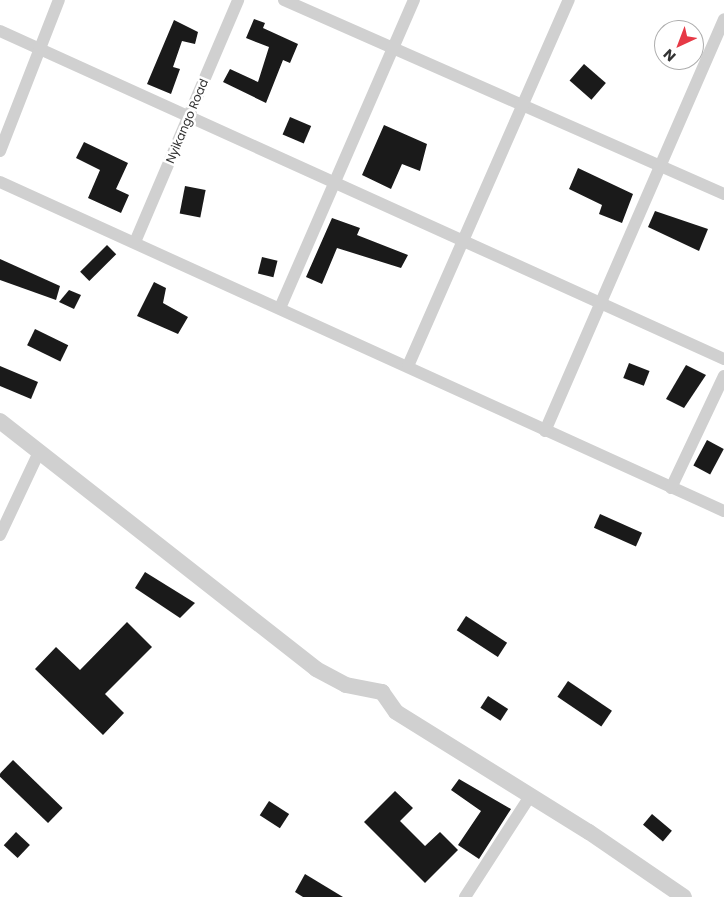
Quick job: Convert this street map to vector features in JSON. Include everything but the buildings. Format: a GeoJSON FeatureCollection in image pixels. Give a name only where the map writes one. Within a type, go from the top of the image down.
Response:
{"type":"FeatureCollection","features":[{"type":"Feature","properties":{"kind":"street"},"geometry":{"type":"LineString","coordinates":[[0,151],[59,0]]}},
{"type":"Feature","properties":{"kind":"street","name":"Nyikango Road"},"geometry":{"type":"LineString","coordinates":[[135,242],[238,0]]}},
{"type":"Feature","properties":{"kind":"street"},"geometry":{"type":"LineString","coordinates":[[284,0],[660,168],[724,194]]}},
{"type":"Feature","properties":{"kind":"street"},"geometry":{"type":"LineString","coordinates":[[280,308],[414,0]]}},
{"type":"Feature","properties":{"kind":"street"},"geometry":{"type":"LineString","coordinates":[[408,366],[466,238],[569,0]]}},
{"type":"Feature","properties":{"kind":"street"},"geometry":{"type":"LineString","coordinates":[[545,430],[602,304],[724,18]]}},
{"type":"Feature","properties":{"kind":"street"},"geometry":{"type":"LineString","coordinates":[[0,31],[466,238],[602,304],[724,359]]}},
{"type":"Feature","properties":{"kind":"street"},"geometry":{"type":"LineString","coordinates":[[0,182],[724,511]]}},
{"type":"Feature","properties":{"kind":"street"},"geometry":{"type":"LineString","coordinates":[[671,488],[724,376]]}},
{"type":"Feature","properties":{"kind":"street"},"geometry":{"type":"LineString","coordinates":[[0,421],[316,669],[346,685],[382,692],[396,712],[530,796],[684,897]]}},
{"type":"Feature","properties":{"kind":"street"},"geometry":{"type":"LineString","coordinates":[[0,535],[39,452]]}},
{"type":"Feature","properties":{"kind":"street"},"geometry":{"type":"LineString","coordinates":[[465,897],[530,796]]}}]}
